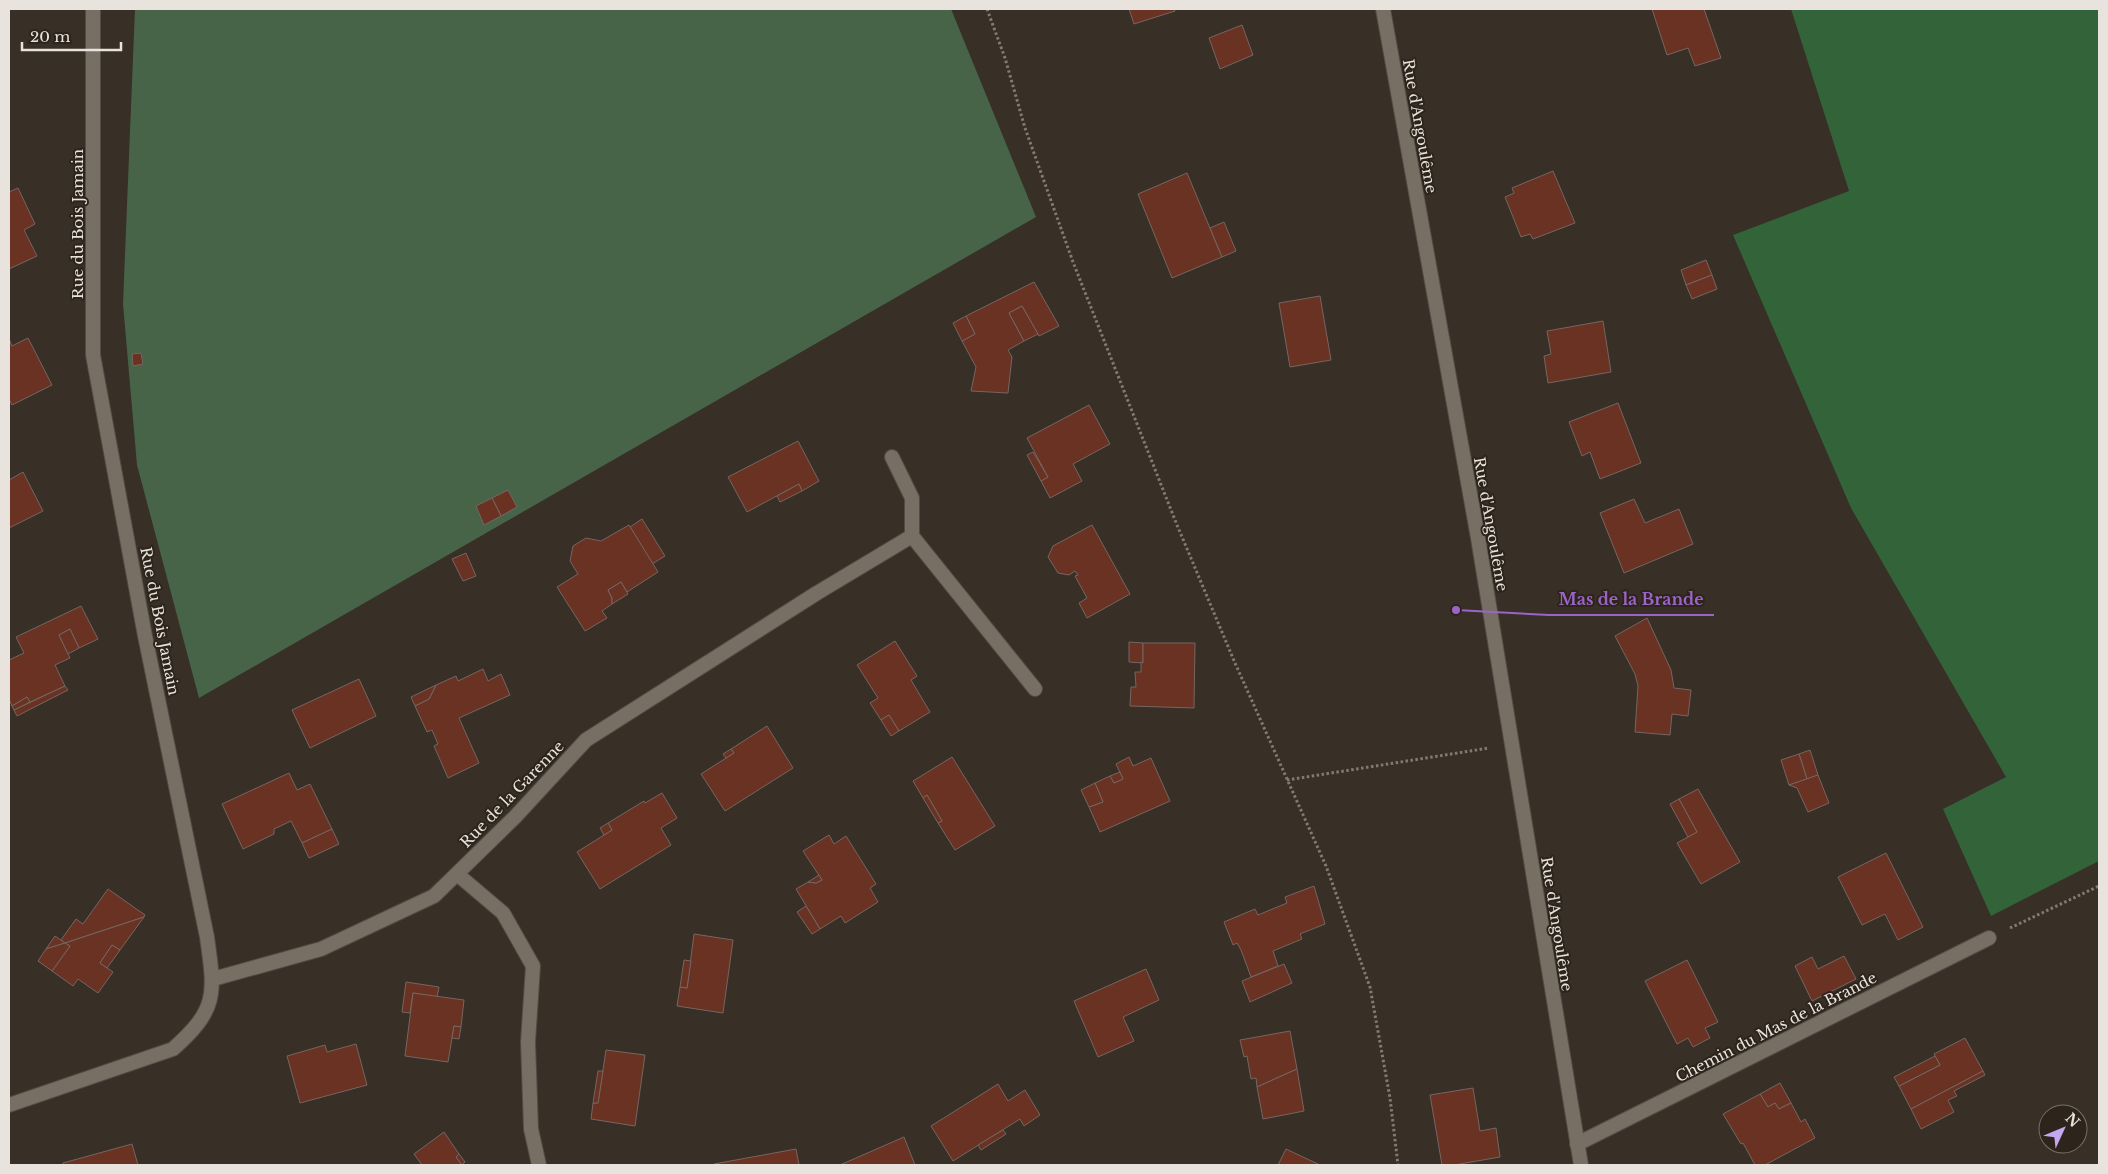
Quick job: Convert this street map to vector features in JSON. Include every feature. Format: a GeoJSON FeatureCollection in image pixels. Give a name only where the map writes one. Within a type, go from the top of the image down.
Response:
{"type":"FeatureCollection","features":[{"type":"Feature","properties":{"kind":"street","name":"Rue du Bois Jamain"},"geometry":{"type":"LineString","coordinates":[[9,1105],[173,1049],[194,1031],[210,1006],[213,979],[207,937],[145,636],[93,355],[93,9]]}},
{"type":"Feature","properties":{"kind":"street","name":"Rue d'Angoulême"},"geometry":{"type":"LineString","coordinates":[[1383,9],[1476,529],[1580,1165]]}},
{"type":"Feature","properties":{"kind":"street"},"geometry":{"type":"LineString","coordinates":[[892,457],[912,498],[912,536],[1035,689]]}},
{"type":"Feature","properties":{"kind":"street","name":"Rue de la Garenne"},"geometry":{"type":"LineString","coordinates":[[213,979],[321,949],[434,896],[515,817],[586,740],[817,593],[912,536]]}},
{"type":"Feature","properties":{"kind":"street"},"geometry":{"type":"LineString","coordinates":[[457,874],[503,913],[533,966],[528,1042],[531,1129],[539,1165]]}},
{"type":"Feature","properties":{"kind":"street","name":"Chemin du Mas de la Brande"},"geometry":{"type":"LineString","coordinates":[[1577,1144],[1989,938]]}},
{"type":"Feature","properties":{"kind":"path"},"geometry":{"type":"LineString","coordinates":[[987,9],[1005,58],[1025,128],[1077,271],[1177,525],[1326,866],[1370,987],[1390,1098],[1398,1165]]}},
{"type":"Feature","properties":{"kind":"path"},"geometry":{"type":"LineString","coordinates":[[1287,780],[1511,745]]}},
{"type":"Feature","properties":{"kind":"path"},"geometry":{"type":"LineString","coordinates":[[1989,938],[2099,886]]}},
{"type":"Feature","properties":{"kind":"green space"},"geometry":{"type":"Polygon","coordinates":[[[135,9],[951,9],[1036,217],[199,698],[137,465],[123,304],[135,9]]]}},
{"type":"Feature","properties":{"kind":"green space"},"geometry":{"type":"Polygon","coordinates":[[[1791,9],[2099,9],[2099,861],[1991,916],[1943,809],[2006,777],[1851,508],[1733,235],[1849,191],[1791,9]]]}},
{"type":"Feature","properties":{"kind":"building"},"geometry":{"type":"Polygon","coordinates":[[[1129,9],[1174,9],[1175,11],[1134,24],[1129,9]]]}},
{"type":"Feature","properties":{"kind":"building"},"geometry":{"type":"Polygon","coordinates":[[[1652,9],[1704,9],[1721,58],[1695,66],[1688,48],[1667,55],[1652,9]]]}},
{"type":"Feature","properties":{"kind":"building"},"geometry":{"type":"Polygon","coordinates":[[[1242,25],[1253,55],[1220,69],[1209,38],[1242,25]]]}},
{"type":"Feature","properties":{"kind":"building"},"geometry":{"type":"Polygon","coordinates":[[[1553,171],[1575,223],[1533,239],[1530,234],[1521,237],[1505,197],[1514,193],[1512,188],[1553,171]]]}},
{"type":"Feature","properties":{"kind":"building"},"geometry":{"type":"Polygon","coordinates":[[[1187,173],[1222,257],[1172,278],[1138,194],[1187,173]]]}},
{"type":"Feature","properties":{"kind":"building"},"geometry":{"type":"Polygon","coordinates":[[[18,188],[35,224],[24,230],[37,256],[9,269],[9,192],[18,188]]]}},
{"type":"Feature","properties":{"kind":"building"},"geometry":{"type":"Polygon","coordinates":[[[1224,222],[1236,251],[1222,257],[1210,228],[1224,222]]]}},
{"type":"Feature","properties":{"kind":"building"},"geometry":{"type":"Polygon","coordinates":[[[1706,260],[1712,275],[1686,285],[1681,270],[1706,260]]]}},
{"type":"Feature","properties":{"kind":"building"},"geometry":{"type":"Polygon","coordinates":[[[1712,275],[1717,289],[1692,299],[1686,285],[1712,275]]]}},
{"type":"Feature","properties":{"kind":"building"},"geometry":{"type":"Polygon","coordinates":[[[1034,282],[1059,326],[1039,336],[1022,306],[1009,313],[1024,341],[1008,350],[1012,357],[1008,393],[971,391],[976,367],[962,341],[975,334],[966,316],[1034,282]]]}},
{"type":"Feature","properties":{"kind":"building"},"geometry":{"type":"Polygon","coordinates":[[[1320,296],[1331,360],[1290,367],[1279,303],[1320,296]]]}},
{"type":"Feature","properties":{"kind":"building"},"geometry":{"type":"Polygon","coordinates":[[[1022,306],[1038,334],[1024,341],[1009,313],[1022,306]]]}},
{"type":"Feature","properties":{"kind":"building"},"geometry":{"type":"Polygon","coordinates":[[[966,316],[975,334],[962,341],[953,323],[966,316]]]}},
{"type":"Feature","properties":{"kind":"building"},"geometry":{"type":"Polygon","coordinates":[[[1603,321],[1611,372],[1548,383],[1544,356],[1551,354],[1547,331],[1603,321]]]}},
{"type":"Feature","properties":{"kind":"building"},"geometry":{"type":"Polygon","coordinates":[[[28,338],[52,385],[12,405],[9,399],[9,339],[12,346],[28,338]]]}},
{"type":"Feature","properties":{"kind":"building"},"geometry":{"type":"Polygon","coordinates":[[[141,353],[143,364],[133,366],[132,354],[141,353]]]}},
{"type":"Feature","properties":{"kind":"building"},"geometry":{"type":"Polygon","coordinates":[[[1618,403],[1641,463],[1600,479],[1590,452],[1582,456],[1569,422],[1618,403]]]}},
{"type":"Feature","properties":{"kind":"building"},"geometry":{"type":"Polygon","coordinates":[[[1089,405],[1110,444],[1073,464],[1082,481],[1050,498],[1041,481],[1048,477],[1027,438],[1089,405]]]}},
{"type":"Feature","properties":{"kind":"building"},"geometry":{"type":"Polygon","coordinates":[[[798,441],[819,481],[802,491],[799,484],[747,512],[728,477],[798,441]]]}},
{"type":"Feature","properties":{"kind":"building"},"geometry":{"type":"Polygon","coordinates":[[[1033,452],[1048,477],[1041,481],[1027,455],[1033,452]]]}},
{"type":"Feature","properties":{"kind":"building"},"geometry":{"type":"Polygon","coordinates":[[[23,472],[43,511],[9,528],[9,480],[23,472]]]}},
{"type":"Feature","properties":{"kind":"building"},"geometry":{"type":"Polygon","coordinates":[[[799,484],[802,491],[780,502],[777,496],[799,484]]]}},
{"type":"Feature","properties":{"kind":"building"},"geometry":{"type":"Polygon","coordinates":[[[508,490],[517,507],[501,516],[492,498],[508,490]]]}},
{"type":"Feature","properties":{"kind":"building"},"geometry":{"type":"Polygon","coordinates":[[[492,498],[501,516],[484,525],[476,506],[492,498]]]}},
{"type":"Feature","properties":{"kind":"building"},"geometry":{"type":"Polygon","coordinates":[[[1634,499],[1645,523],[1679,509],[1693,544],[1624,573],[1600,513],[1634,499]]]}},
{"type":"Feature","properties":{"kind":"building"},"geometry":{"type":"Polygon","coordinates":[[[642,519],[665,556],[652,564],[630,527],[642,519]]]}},
{"type":"Feature","properties":{"kind":"building"},"geometry":{"type":"Polygon","coordinates":[[[629,525],[658,572],[627,592],[621,582],[608,590],[612,598],[612,604],[602,611],[607,618],[585,631],[557,587],[578,574],[570,561],[573,546],[586,538],[601,541],[629,525]]]}},
{"type":"Feature","properties":{"kind":"building"},"geometry":{"type":"Polygon","coordinates":[[[1092,525],[1130,594],[1087,618],[1079,603],[1087,598],[1075,576],[1078,575],[1075,571],[1069,575],[1058,573],[1048,557],[1053,546],[1092,525]]]}},
{"type":"Feature","properties":{"kind":"building"},"geometry":{"type":"Polygon","coordinates":[[[466,553],[476,576],[463,581],[452,559],[466,553]]]}},
{"type":"Feature","properties":{"kind":"building"},"geometry":{"type":"Polygon","coordinates":[[[621,582],[628,594],[612,604],[612,598],[608,590],[621,582]]]}},
{"type":"Feature","properties":{"kind":"building"},"geometry":{"type":"Polygon","coordinates":[[[81,606],[98,639],[79,648],[70,629],[59,635],[70,658],[55,665],[65,686],[30,702],[27,697],[12,706],[9,699],[9,660],[24,653],[16,637],[81,606]]]}},
{"type":"Feature","properties":{"kind":"building"},"geometry":{"type":"Polygon","coordinates":[[[1647,618],[1671,670],[1674,688],[1691,690],[1688,716],[1672,714],[1670,735],[1635,732],[1638,686],[1635,674],[1615,636],[1647,618]]]}},
{"type":"Feature","properties":{"kind":"building"},"geometry":{"type":"Polygon","coordinates":[[[70,629],[79,648],[68,654],[59,635],[70,629]]]}},
{"type":"Feature","properties":{"kind":"building"},"geometry":{"type":"Polygon","coordinates":[[[895,641],[917,676],[911,680],[930,712],[899,731],[889,715],[881,720],[870,703],[878,698],[857,665],[895,641]]]}},
{"type":"Feature","properties":{"kind":"building"},"geometry":{"type":"Polygon","coordinates":[[[1129,642],[1143,643],[1143,663],[1129,662],[1129,642]]]}},
{"type":"Feature","properties":{"kind":"building"},"geometry":{"type":"Polygon","coordinates":[[[1143,643],[1195,643],[1194,708],[1130,706],[1131,687],[1136,687],[1135,672],[1141,672],[1141,662],[1143,663],[1143,643]]]}},
{"type":"Feature","properties":{"kind":"building"},"geometry":{"type":"Polygon","coordinates":[[[483,669],[488,681],[501,674],[510,695],[459,718],[479,763],[448,778],[434,746],[438,744],[432,730],[427,732],[415,706],[429,699],[436,685],[456,676],[458,681],[483,669]]]}},
{"type":"Feature","properties":{"kind":"building"},"geometry":{"type":"Polygon","coordinates":[[[359,679],[376,716],[310,748],[292,710],[359,679]]]}},
{"type":"Feature","properties":{"kind":"building"},"geometry":{"type":"Polygon","coordinates":[[[436,685],[429,699],[415,706],[411,697],[436,685]]]}},
{"type":"Feature","properties":{"kind":"building"},"geometry":{"type":"Polygon","coordinates":[[[65,686],[68,690],[17,716],[14,710],[65,686]]]}},
{"type":"Feature","properties":{"kind":"building"},"geometry":{"type":"Polygon","coordinates":[[[27,697],[30,702],[14,710],[12,706],[27,697]]]}},
{"type":"Feature","properties":{"kind":"building"},"geometry":{"type":"Polygon","coordinates":[[[889,715],[899,731],[891,736],[881,720],[889,715]]]}},
{"type":"Feature","properties":{"kind":"building"},"geometry":{"type":"Polygon","coordinates":[[[767,726],[793,768],[725,811],[701,774],[734,753],[731,749],[767,726]]]}},
{"type":"Feature","properties":{"kind":"building"},"geometry":{"type":"Polygon","coordinates":[[[731,749],[734,753],[726,758],[723,754],[731,749]]]}},
{"type":"Feature","properties":{"kind":"building"},"geometry":{"type":"Polygon","coordinates":[[[1810,750],[1818,775],[1807,779],[1799,754],[1810,750]]]}},
{"type":"Feature","properties":{"kind":"building"},"geometry":{"type":"Polygon","coordinates":[[[1799,754],[1807,779],[1789,785],[1781,760],[1799,754]]]}},
{"type":"Feature","properties":{"kind":"building"},"geometry":{"type":"Polygon","coordinates":[[[952,757],[995,826],[955,850],[938,823],[942,821],[927,795],[923,798],[913,781],[952,757]]]}},
{"type":"Feature","properties":{"kind":"building"},"geometry":{"type":"Polygon","coordinates":[[[1129,757],[1133,766],[1151,758],[1170,801],[1100,832],[1089,807],[1103,802],[1095,783],[1110,776],[1114,783],[1123,779],[1116,764],[1129,757]]]}},
{"type":"Feature","properties":{"kind":"building"},"geometry":{"type":"Polygon","coordinates":[[[1120,772],[1123,779],[1114,783],[1110,776],[1120,772]]]}},
{"type":"Feature","properties":{"kind":"building"},"geometry":{"type":"Polygon","coordinates":[[[289,773],[297,790],[310,784],[332,829],[302,843],[291,821],[274,829],[274,834],[243,849],[222,804],[289,773]]]}},
{"type":"Feature","properties":{"kind":"building"},"geometry":{"type":"Polygon","coordinates":[[[1818,775],[1829,803],[1808,812],[1797,788],[1789,785],[1818,775]]]}},
{"type":"Feature","properties":{"kind":"building"},"geometry":{"type":"Polygon","coordinates":[[[1095,783],[1103,802],[1089,807],[1081,790],[1095,783]]]}},
{"type":"Feature","properties":{"kind":"building"},"geometry":{"type":"Polygon","coordinates":[[[1698,789],[1740,862],[1701,884],[1677,843],[1697,832],[1679,799],[1698,789]]]}},
{"type":"Feature","properties":{"kind":"building"},"geometry":{"type":"Polygon","coordinates":[[[662,793],[677,818],[661,828],[671,845],[600,889],[577,852],[612,830],[608,823],[644,801],[645,803],[662,793]]]}},
{"type":"Feature","properties":{"kind":"building"},"geometry":{"type":"Polygon","coordinates":[[[927,795],[942,821],[938,823],[923,798],[927,795]]]}},
{"type":"Feature","properties":{"kind":"building"},"geometry":{"type":"Polygon","coordinates":[[[1679,799],[1697,832],[1688,837],[1670,804],[1679,799]]]}},
{"type":"Feature","properties":{"kind":"building"},"geometry":{"type":"Polygon","coordinates":[[[608,823],[612,830],[604,835],[600,828],[608,823]]]}},
{"type":"Feature","properties":{"kind":"building"},"geometry":{"type":"Polygon","coordinates":[[[332,829],[339,844],[309,858],[302,843],[332,829]]]}},
{"type":"Feature","properties":{"kind":"building"},"geometry":{"type":"Polygon","coordinates":[[[829,835],[834,844],[846,836],[876,884],[870,888],[878,902],[845,923],[841,916],[820,929],[796,889],[808,882],[816,883],[822,880],[803,851],[829,835]]]}},
{"type":"Feature","properties":{"kind":"building"},"geometry":{"type":"Polygon","coordinates":[[[1886,853],[1923,927],[1898,940],[1885,914],[1862,925],[1838,877],[1886,853]]]}},
{"type":"Feature","properties":{"kind":"building"},"geometry":{"type":"Polygon","coordinates":[[[819,875],[822,880],[816,883],[808,882],[819,875]]]}},
{"type":"Feature","properties":{"kind":"building"},"geometry":{"type":"Polygon","coordinates":[[[1314,886],[1325,924],[1300,934],[1302,939],[1273,951],[1278,966],[1251,977],[1241,950],[1237,943],[1233,945],[1224,922],[1255,909],[1258,915],[1287,903],[1285,897],[1314,886]]]}},
{"type":"Feature","properties":{"kind":"building"},"geometry":{"type":"Polygon","coordinates":[[[108,889],[145,915],[144,917],[65,943],[61,940],[76,919],[83,924],[108,889]]]}},
{"type":"Feature","properties":{"kind":"building"},"geometry":{"type":"Polygon","coordinates":[[[806,906],[820,929],[812,934],[797,912],[806,906]]]}},
{"type":"Feature","properties":{"kind":"building"},"geometry":{"type":"Polygon","coordinates":[[[144,917],[120,950],[112,945],[100,963],[113,972],[98,993],[78,979],[73,986],[52,971],[70,946],[65,943],[144,917]]]}},
{"type":"Feature","properties":{"kind":"building"},"geometry":{"type":"Polygon","coordinates":[[[694,934],[733,940],[723,1013],[677,1006],[680,987],[687,988],[694,934]]]}},
{"type":"Feature","properties":{"kind":"building"},"geometry":{"type":"Polygon","coordinates":[[[55,936],[65,943],[46,949],[55,936]]]}},
{"type":"Feature","properties":{"kind":"building"},"geometry":{"type":"Polygon","coordinates":[[[65,943],[70,946],[52,971],[38,961],[46,949],[65,943]]]}},
{"type":"Feature","properties":{"kind":"building"},"geometry":{"type":"Polygon","coordinates":[[[112,945],[120,950],[107,968],[100,963],[112,945]]]}},
{"type":"Feature","properties":{"kind":"building"},"geometry":{"type":"Polygon","coordinates":[[[1844,956],[1856,979],[1812,1001],[1795,966],[1812,957],[1818,969],[1844,956]]]}},
{"type":"Feature","properties":{"kind":"building"},"geometry":{"type":"Polygon","coordinates":[[[684,960],[691,961],[687,988],[680,987],[684,960]]]}},
{"type":"Feature","properties":{"kind":"building"},"geometry":{"type":"Polygon","coordinates":[[[1687,960],[1718,1022],[1705,1028],[1710,1038],[1693,1047],[1688,1038],[1677,1044],[1645,981],[1687,960]]]}},
{"type":"Feature","properties":{"kind":"building"},"geometry":{"type":"Polygon","coordinates":[[[1284,964],[1292,983],[1250,1002],[1242,981],[1284,964]]]}},
{"type":"Feature","properties":{"kind":"building"},"geometry":{"type":"Polygon","coordinates":[[[1146,969],[1159,1000],[1123,1017],[1134,1041],[1098,1057],[1074,1001],[1146,969]]]}},
{"type":"Feature","properties":{"kind":"building"},"geometry":{"type":"Polygon","coordinates":[[[406,982],[439,987],[437,997],[413,993],[410,1013],[402,1012],[406,982]]]}},
{"type":"Feature","properties":{"kind":"building"},"geometry":{"type":"Polygon","coordinates":[[[413,993],[464,1000],[461,1027],[454,1026],[448,1062],[405,1056],[413,993]]]}},
{"type":"Feature","properties":{"kind":"building"},"geometry":{"type":"Polygon","coordinates":[[[454,1026],[461,1027],[459,1039],[452,1038],[454,1026]]]}},
{"type":"Feature","properties":{"kind":"building"},"geometry":{"type":"Polygon","coordinates":[[[1290,1031],[1297,1069],[1257,1087],[1256,1078],[1251,1079],[1247,1056],[1244,1057],[1240,1040],[1290,1031]]]}},
{"type":"Feature","properties":{"kind":"building"},"geometry":{"type":"Polygon","coordinates":[[[1965,1038],[1983,1071],[1911,1109],[1899,1086],[1940,1065],[1934,1054],[1965,1038]]]}},
{"type":"Feature","properties":{"kind":"building"},"geometry":{"type":"Polygon","coordinates":[[[356,1044],[367,1085],[300,1103],[287,1056],[325,1045],[327,1052],[356,1044]]]}},
{"type":"Feature","properties":{"kind":"building"},"geometry":{"type":"Polygon","coordinates":[[[606,1050],[645,1055],[635,1126],[591,1119],[593,1103],[598,1103],[606,1050]]]}},
{"type":"Feature","properties":{"kind":"building"},"geometry":{"type":"Polygon","coordinates":[[[1935,1056],[1940,1065],[1899,1086],[1894,1077],[1935,1056]]]}},
{"type":"Feature","properties":{"kind":"building"},"geometry":{"type":"Polygon","coordinates":[[[1297,1069],[1304,1111],[1263,1119],[1257,1087],[1297,1069]]]}},
{"type":"Feature","properties":{"kind":"building"},"geometry":{"type":"Polygon","coordinates":[[[598,1071],[603,1071],[598,1103],[593,1103],[598,1071]]]}},
{"type":"Feature","properties":{"kind":"building"},"geometry":{"type":"Polygon","coordinates":[[[1983,1071],[1985,1075],[1954,1091],[1957,1096],[1948,1100],[1954,1112],[1921,1129],[1911,1109],[1983,1071]]]}},
{"type":"Feature","properties":{"kind":"building"},"geometry":{"type":"Polygon","coordinates":[[[1780,1083],[1791,1103],[1779,1109],[1775,1103],[1768,1107],[1760,1094],[1780,1083]]]}},
{"type":"Feature","properties":{"kind":"building"},"geometry":{"type":"Polygon","coordinates":[[[998,1084],[1008,1101],[1025,1090],[1040,1115],[1024,1126],[1020,1119],[953,1161],[931,1126],[998,1084]]]}},
{"type":"Feature","properties":{"kind":"building"},"geometry":{"type":"Polygon","coordinates":[[[1473,1088],[1480,1131],[1496,1128],[1500,1157],[1454,1165],[1442,1165],[1430,1095],[1473,1088]]]}},
{"type":"Feature","properties":{"kind":"building"},"geometry":{"type":"Polygon","coordinates":[[[1760,1094],[1768,1107],[1775,1103],[1779,1109],[1791,1103],[1801,1122],[1805,1119],[1815,1138],[1765,1165],[1755,1165],[1743,1143],[1741,1144],[1723,1114],[1760,1094]]]}},
{"type":"Feature","properties":{"kind":"building"},"geometry":{"type":"Polygon","coordinates":[[[1003,1130],[1006,1134],[981,1150],[978,1145],[1003,1130]]]}},
{"type":"Feature","properties":{"kind":"building"},"geometry":{"type":"Polygon","coordinates":[[[444,1132],[459,1154],[456,1157],[462,1165],[422,1165],[414,1154],[444,1132]]]}},
{"type":"Feature","properties":{"kind":"building"},"geometry":{"type":"Polygon","coordinates":[[[904,1137],[915,1165],[840,1165],[904,1137]]]}},
{"type":"Feature","properties":{"kind":"building"},"geometry":{"type":"Polygon","coordinates":[[[132,1144],[138,1165],[63,1165],[63,1163],[132,1144]]]}},
{"type":"Feature","properties":{"kind":"building"},"geometry":{"type":"Polygon","coordinates":[[[796,1149],[799,1165],[714,1165],[714,1164],[796,1149]]]}},
{"type":"Feature","properties":{"kind":"building"},"geometry":{"type":"Polygon","coordinates":[[[1286,1149],[1320,1165],[1278,1165],[1286,1149]]]}},
{"type":"Feature","properties":{"kind":"building"},"geometry":{"type":"Polygon","coordinates":[[[459,1154],[465,1162],[462,1165],[456,1157],[459,1154]]]}},
{"type":"Feature","properties":{"kind":"place","name":"Mas de la Brande"},"geometry":{"type":"Point","coordinates":[1456,610]}}]}
